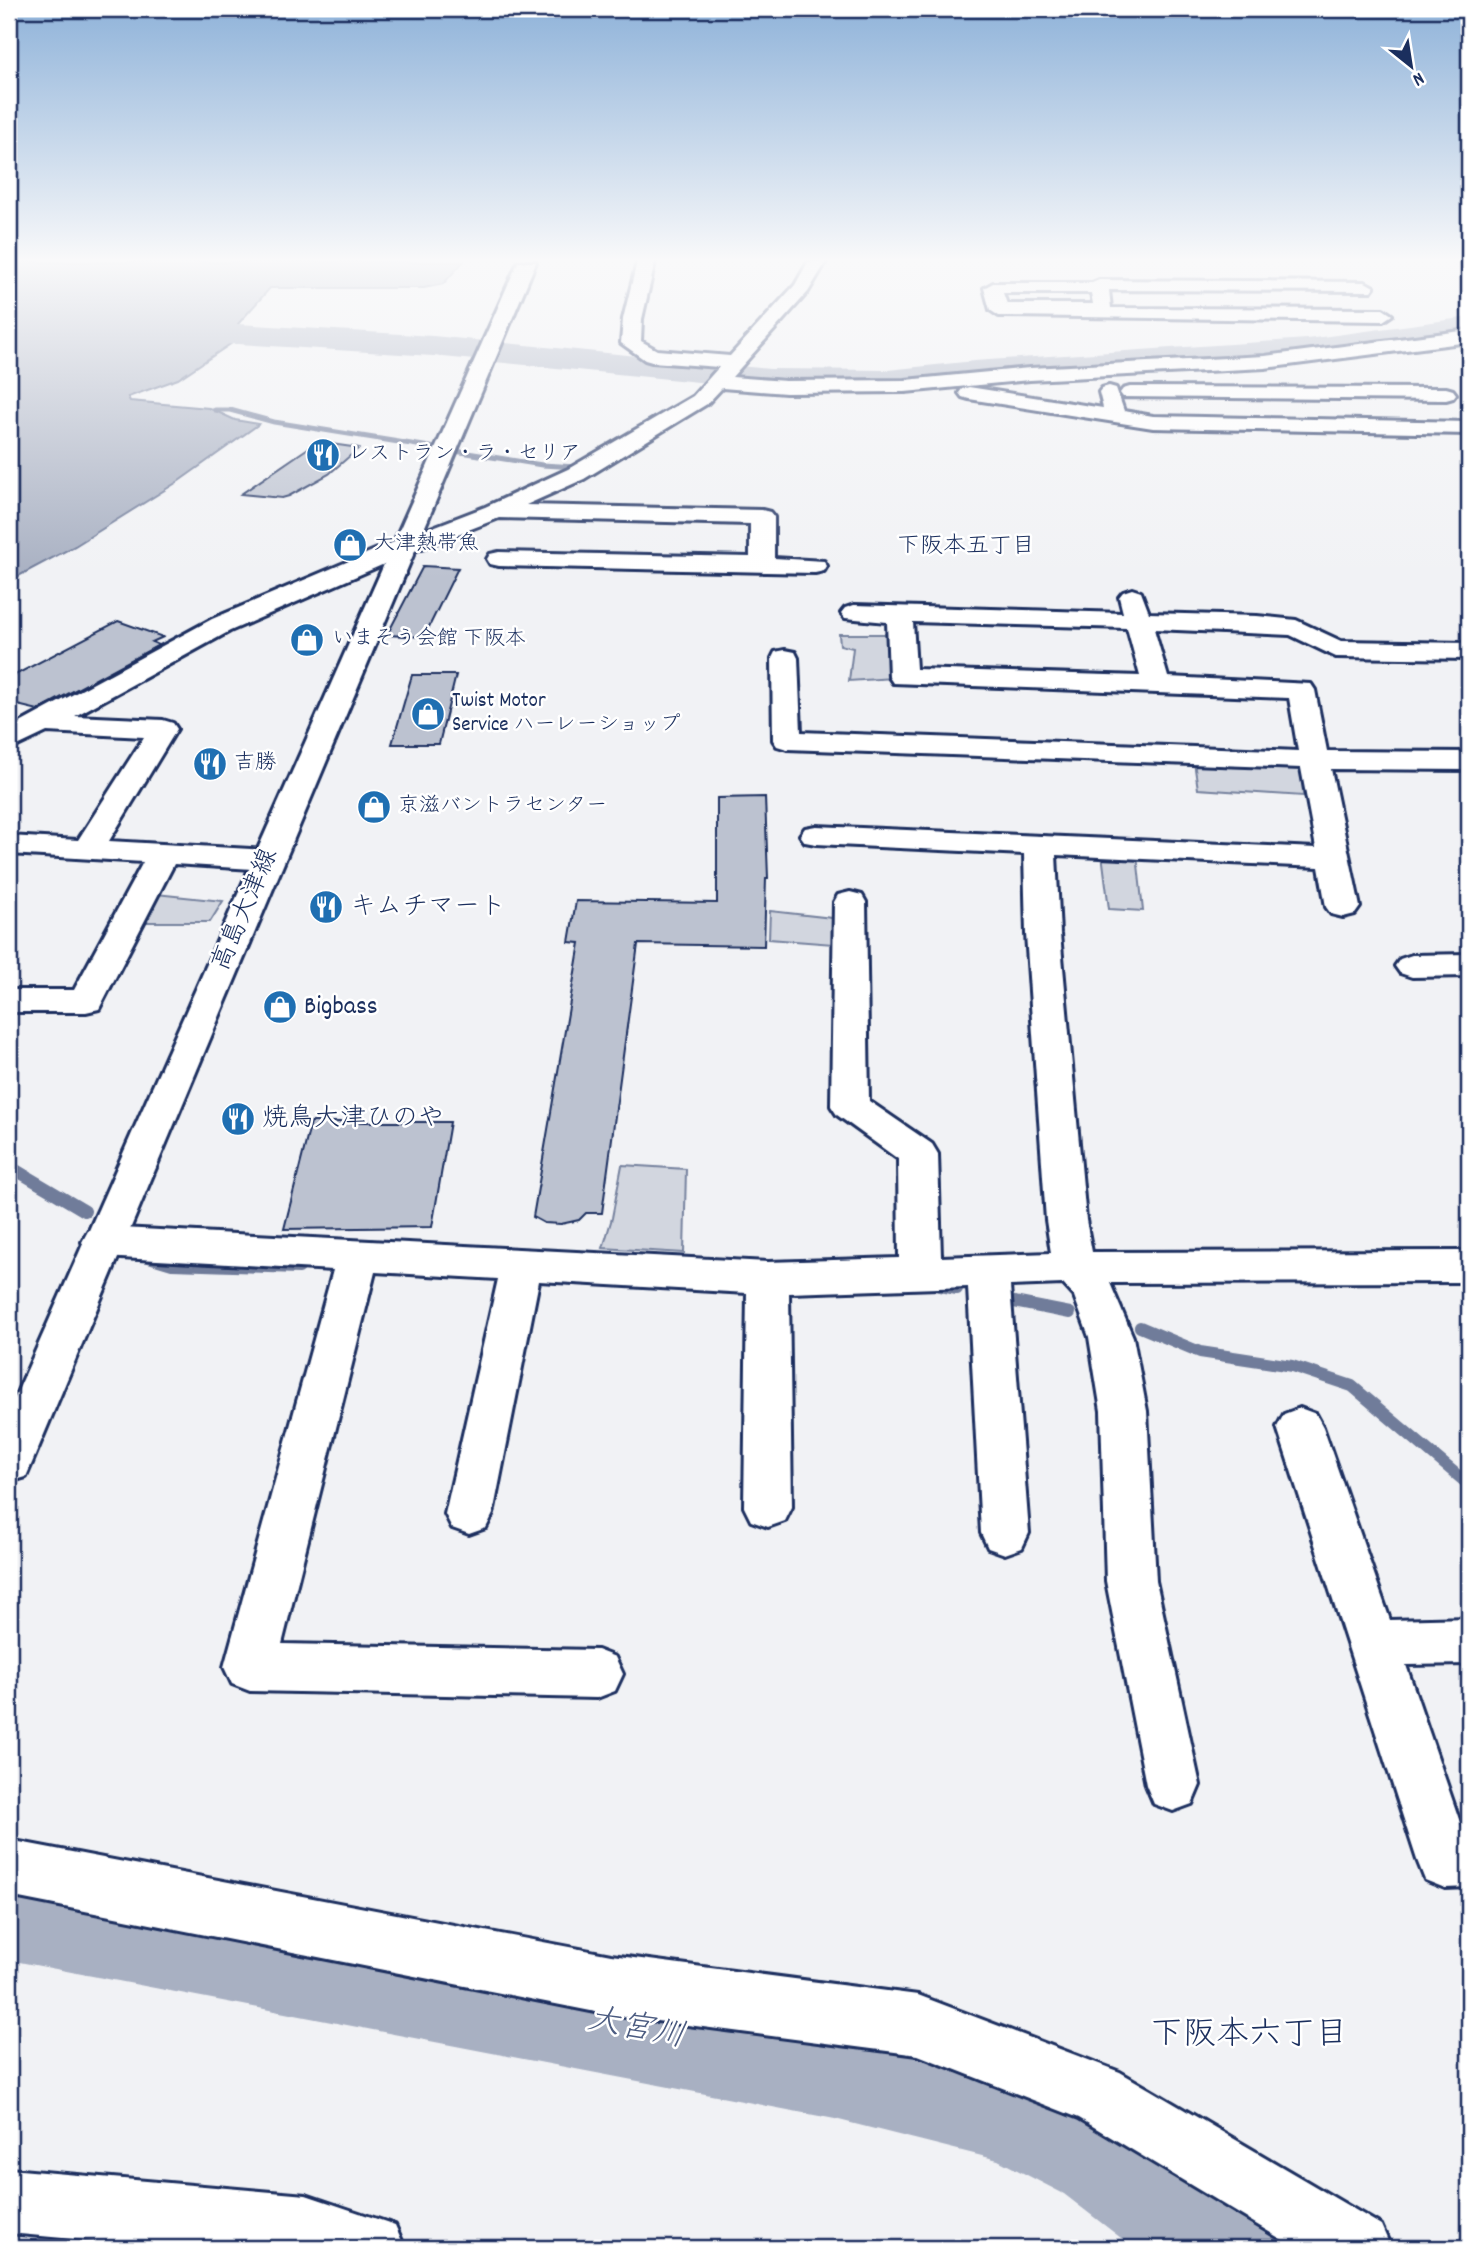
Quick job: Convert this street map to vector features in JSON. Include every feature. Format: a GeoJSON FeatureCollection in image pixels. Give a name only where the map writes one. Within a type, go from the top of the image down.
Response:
{"type":"FeatureCollection","features":[{"type":"Feature","properties":{"kind":"street","name":"高島大津線"},"geometry":{"type":"LineString","coordinates":[[9,1463],[480,367]]}},
{"type":"Feature","properties":{"kind":"street"},"geometry":{"type":"LineString","coordinates":[[706,367],[786,387],[900,386],[1136,367]]}},
{"type":"Feature","properties":{"kind":"street"},"geometry":{"type":"LineString","coordinates":[[9,741],[221,625],[403,547],[494,512],[587,468],[700,400],[732,367]]}},
{"type":"Feature","properties":{"kind":"street"},"geometry":{"type":"LineString","coordinates":[[728,372],[896,367]]}},
{"type":"Feature","properties":{"kind":"street"},"geometry":{"type":"LineString","coordinates":[[1426,367],[1469,423]]}},
{"type":"Feature","properties":{"kind":"street"},"geometry":{"type":"LineString","coordinates":[[887,368],[900,386]]}},
{"type":"Feature","properties":{"kind":"street"},"geometry":{"type":"LineString","coordinates":[[1096,369],[1109,392],[1115,416]]}},
{"type":"Feature","properties":{"kind":"street"},"geometry":{"type":"LineString","coordinates":[[928,384],[1153,422],[1469,423]]}},
{"type":"Feature","properties":{"kind":"street"},"geometry":{"type":"LineString","coordinates":[[1109,392],[1446,394]]}},
{"type":"Feature","properties":{"kind":"street"},"geometry":{"type":"LineString","coordinates":[[494,512],[762,517],[762,565]]}},
{"type":"Feature","properties":{"kind":"street"},"geometry":{"type":"LineString","coordinates":[[511,563],[815,566]]}},
{"type":"Feature","properties":{"kind":"street"},"geometry":{"type":"LineString","coordinates":[[1135,608],[1156,685]]}},
{"type":"Feature","properties":{"kind":"street"},"geometry":{"type":"LineString","coordinates":[[854,613],[1135,608],[1296,628],[1336,649],[1469,651]]}},
{"type":"Feature","properties":{"kind":"street"},"geometry":{"type":"LineString","coordinates":[[900,614],[903,677],[1301,690],[1343,907]]}},
{"type":"Feature","properties":{"kind":"street"},"geometry":{"type":"LineString","coordinates":[[785,658],[787,740],[1315,760],[1469,761]]}},
{"type":"Feature","properties":{"kind":"street"},"geometry":{"type":"LineString","coordinates":[[42,723],[163,729],[86,851]]}},
{"type":"Feature","properties":{"kind":"street"},"geometry":{"type":"LineString","coordinates":[[816,835],[1333,858]]}},
{"type":"Feature","properties":{"kind":"street"},"geometry":{"type":"LineString","coordinates":[[9,845],[267,860]]}},
{"type":"Feature","properties":{"kind":"street"},"geometry":{"type":"LineString","coordinates":[[1040,845],[1043,934],[1066,1220],[1074,1268],[1093,1289],[1111,1337],[1124,1411],[1131,1581],[1173,1785]]}},
{"type":"Feature","properties":{"kind":"street"},"geometry":{"type":"LineString","coordinates":[[9,1001],[86,1001],[163,855]]}},
{"type":"Feature","properties":{"kind":"street"},"geometry":{"type":"LineString","coordinates":[[850,902],[850,1106],[918,1154],[920,1273]]}},
{"type":"Feature","properties":{"kind":"street"},"geometry":{"type":"LineString","coordinates":[[1412,966],[1469,965]]}},
{"type":"Feature","properties":{"kind":"street"},"geometry":{"type":"LineString","coordinates":[[103,1242],[768,1278],[1074,1268],[1469,1266]]}},
{"type":"Feature","properties":{"kind":"street"},"geometry":{"type":"LineString","coordinates":[[359,1256],[250,1667],[597,1674]]}},
{"type":"Feature","properties":{"kind":"street"},"geometry":{"type":"LineString","coordinates":[[469,1514],[522,1264]]}},
{"type":"Feature","properties":{"kind":"street"},"geometry":{"type":"LineString","coordinates":[[988,1271],[1005,1533]]}},
{"type":"Feature","properties":{"kind":"street"},"geometry":{"type":"LineString","coordinates":[[768,1278],[768,1507]]}},
{"type":"Feature","properties":{"kind":"street"},"geometry":{"type":"LineString","coordinates":[[1300,1427],[1445,1860],[1469,1859]]}},
{"type":"Feature","properties":{"kind":"street"},"geometry":{"type":"LineString","coordinates":[[1373,1643],[1469,1641]]}},
{"type":"Feature","properties":{"kind":"street"},"geometry":{"type":"LineString","coordinates":[[9,1868],[611,1986],[918,2025],[1098,2094],[1359,2248]]}},
{"type":"Feature","properties":{"kind":"street"},"geometry":{"type":"LineString","coordinates":[[9,2201],[306,2228],[372,2248]]}},
{"type":"Feature","properties":{"kind":"shaded area"},"geometry":{"type":"Polygon","coordinates":[[[839,634],[891,634],[893,678],[849,681],[853,648],[840,645],[839,634]]]}},
{"type":"Feature","properties":{"kind":"shaded area"},"geometry":{"type":"Polygon","coordinates":[[[1194,762],[1302,765],[1303,796],[1198,789],[1194,762]]]}},
{"type":"Feature","properties":{"kind":"shaded area"},"geometry":{"type":"Polygon","coordinates":[[[1102,854],[1137,855],[1143,911],[1109,909],[1102,854]]]}},
{"type":"Feature","properties":{"kind":"shaded area"},"geometry":{"type":"Polygon","coordinates":[[[156,894],[223,901],[210,922],[135,922],[156,894]]]}},
{"type":"Feature","properties":{"kind":"shaded area"},"geometry":{"type":"Polygon","coordinates":[[[770,911],[832,918],[833,944],[769,939],[770,911]]]}},
{"type":"Feature","properties":{"kind":"shaded area"},"geometry":{"type":"Polygon","coordinates":[[[622,1165],[686,1169],[684,1253],[603,1248],[622,1165]]]}},
{"type":"Feature","properties":{"kind":"water"},"geometry":{"type":"Polygon","coordinates":[[[9,367],[196,367],[178,379],[128,397],[130,401],[209,408],[235,420],[259,424],[179,481],[75,546],[9,581],[9,367]]]}},
{"type":"Feature","properties":{"kind":"building"},"geometry":{"type":"Polygon","coordinates":[[[317,442],[359,448],[329,474],[289,496],[282,498],[241,494],[317,442]]]}},
{"type":"Feature","properties":{"kind":"building"},"geometry":{"type":"Polygon","coordinates":[[[423,566],[458,568],[424,637],[387,635],[423,566]]]}},
{"type":"Feature","properties":{"kind":"building"},"geometry":{"type":"Polygon","coordinates":[[[118,621],[163,637],[152,642],[159,645],[38,710],[9,703],[9,678],[118,621]]]}},
{"type":"Feature","properties":{"kind":"building"},"geometry":{"type":"Polygon","coordinates":[[[412,675],[456,675],[439,744],[392,744],[412,675]]]}},
{"type":"Feature","properties":{"kind":"building"},"geometry":{"type":"Polygon","coordinates":[[[765,797],[768,878],[764,946],[638,944],[602,1213],[586,1213],[579,1220],[561,1224],[544,1223],[533,1217],[580,943],[569,942],[576,901],[717,903],[717,798],[765,797]]]}},
{"type":"Feature","properties":{"kind":"building"},"geometry":{"type":"Polygon","coordinates":[[[311,1122],[450,1122],[432,1227],[284,1229],[311,1122]]]}},
{"type":"Feature","properties":{"kind":"waterway"},"geometry":{"type":"LineString","coordinates":[[651,367],[770,379],[888,380],[1030,367]]}},
{"type":"Feature","properties":{"kind":"waterway"},"geometry":{"type":"LineString","coordinates":[[215,410],[230,410],[274,422],[542,465],[577,467]]}},
{"type":"Feature","properties":{"kind":"waterway"},"geometry":{"type":"LineString","coordinates":[[9,1166],[85,1211]]}},
{"type":"Feature","properties":{"kind":"waterway"},"geometry":{"type":"LineString","coordinates":[[142,1255],[172,1264],[299,1268]]}},
{"type":"Feature","properties":{"kind":"waterway"},"geometry":{"type":"LineString","coordinates":[[935,1285],[957,1289]]}},
{"type":"Feature","properties":{"kind":"waterway"},"geometry":{"type":"LineString","coordinates":[[1009,1301],[1070,1313]]}},
{"type":"Feature","properties":{"kind":"waterway"},"geometry":{"type":"LineString","coordinates":[[1140,1327],[1200,1352],[1292,1366],[1352,1386],[1469,1485]]}},
{"type":"Feature","properties":{"kind":"waterway","name":"大宮川"},"geometry":{"type":"LineString","coordinates":[[9,1911],[835,2067],[1012,2111],[1102,2156],[1224,2248]]}},
{"type":"Feature","properties":{"kind":"place","name":"レストラン・ラ・セリア"},"geometry":{"type":"Point","coordinates":[323,455]}},
{"type":"Feature","properties":{"kind":"place","name":"大津熱帯魚"},"geometry":{"type":"Point","coordinates":[350,545]}},
{"type":"Feature","properties":{"kind":"place","name":"いまそう会館 下阪本"},"geometry":{"type":"Point","coordinates":[307,640]}},
{"type":"Feature","properties":{"kind":"place","name":"Twist Motor Service ハーレーショップ"},"geometry":{"type":"Point","coordinates":[428,714]}},
{"type":"Feature","properties":{"kind":"place","name":"吉勝"},"geometry":{"type":"Point","coordinates":[210,764]}},
{"type":"Feature","properties":{"kind":"place","name":"京滋バントラセンター"},"geometry":{"type":"Point","coordinates":[374,807]}},
{"type":"Feature","properties":{"kind":"place","name":"キムチマート"},"geometry":{"type":"Point","coordinates":[326,907]}},
{"type":"Feature","properties":{"kind":"place","name":"Bigbass"},"geometry":{"type":"Point","coordinates":[280,1007]}},
{"type":"Feature","properties":{"kind":"place","name":"焼鳥大津ひのや"},"geometry":{"type":"Point","coordinates":[238,1119]}},
{"type":"Feature","properties":{"kind":"district","name":"下阪本五丁目"},"geometry":{"type":"Point","coordinates":[966,547]}},
{"type":"Feature","properties":{"kind":"district","name":"下阪本六丁目"},"geometry":{"type":"Point","coordinates":[1249,2036]}}]}
